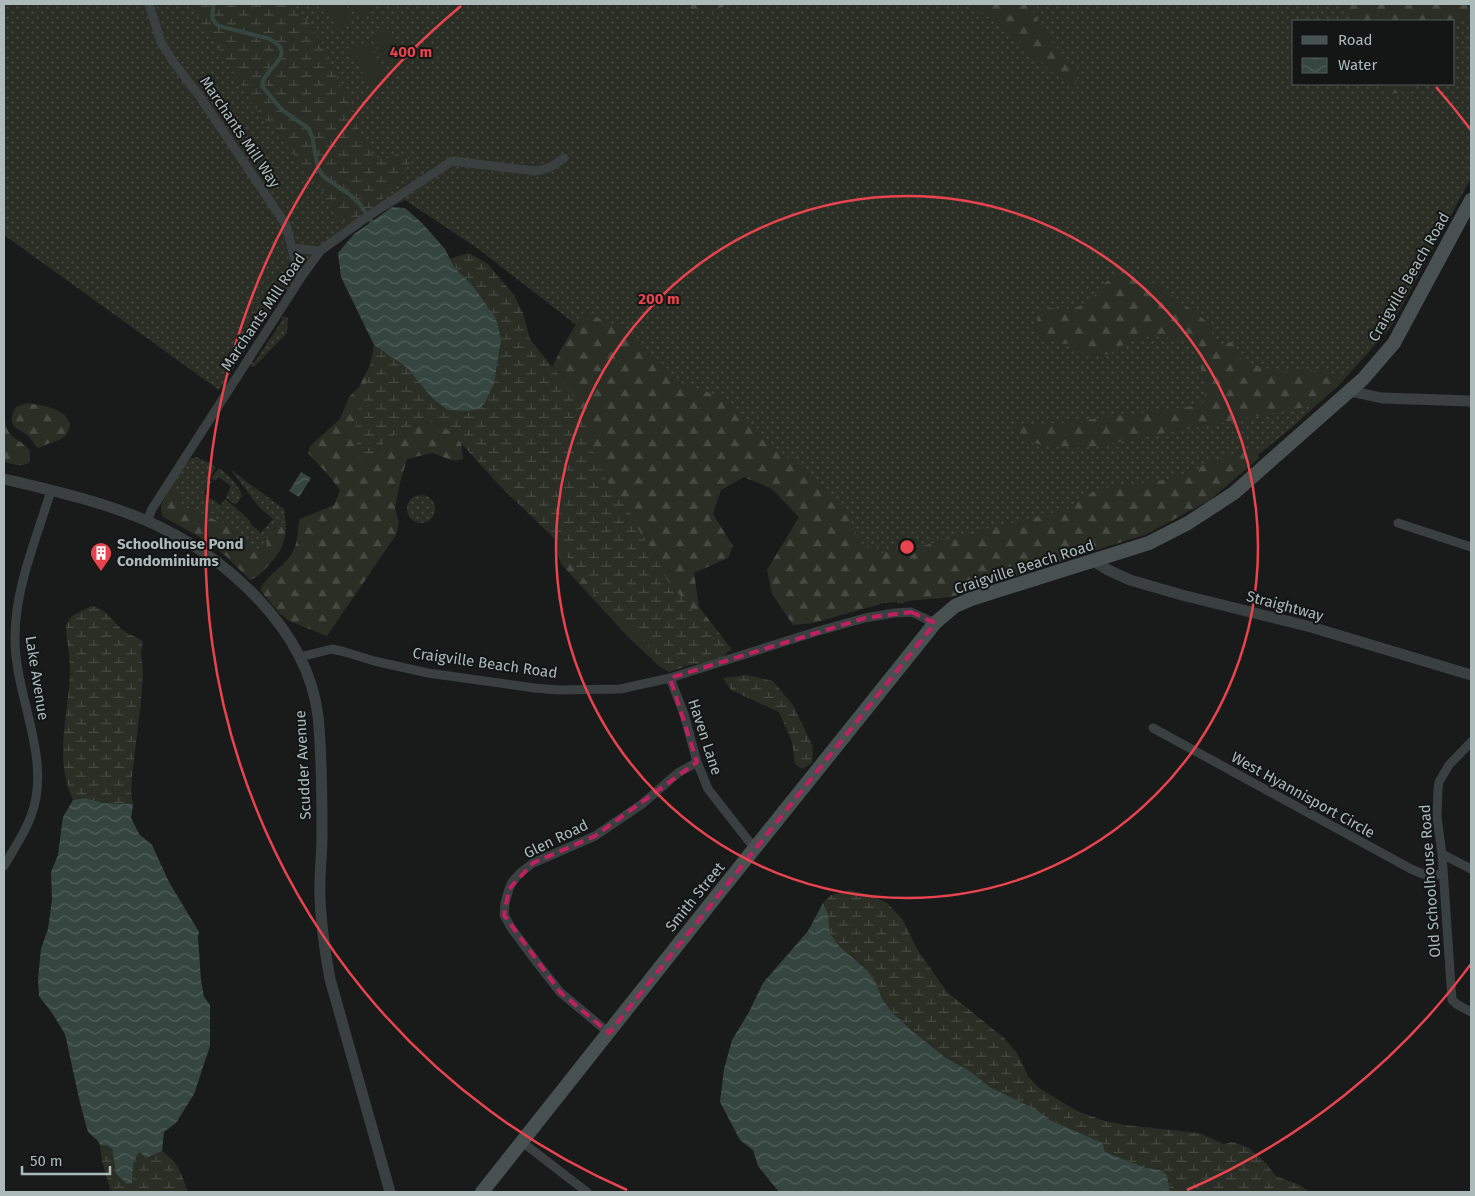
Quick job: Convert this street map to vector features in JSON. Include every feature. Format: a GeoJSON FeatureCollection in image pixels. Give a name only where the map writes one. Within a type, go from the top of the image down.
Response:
{"type":"FeatureCollection","features":[{"type":"Feature","properties":{"kind":"main road","name":"Craigville Beach Road"},"geometry":{"type":"LineString","coordinates":[[935,623],[955,606],[971,599],[1149,544],[1211,509],[1234,493],[1363,379],[1394,343],[1471,200]]}},
{"type":"Feature","properties":{"kind":"main road","name":"Smith Street"},"geometry":{"type":"LineString","coordinates":[[482,1192],[935,623]]}},
{"type":"Feature","properties":{"kind":"street","name":"Marchants Mill Way"},"geometry":{"type":"LineString","coordinates":[[149,4],[161,42],[286,225],[300,279]]}},
{"type":"Feature","properties":{"kind":"street","name":"Marchants Mill Road"},"geometry":{"type":"LineString","coordinates":[[147,521],[152,509],[320,251],[364,219],[452,161],[535,171],[553,166],[564,158]]}},
{"type":"Feature","properties":{"kind":"street"},"geometry":{"type":"LineString","coordinates":[[292,248],[320,251]]}},
{"type":"Feature","properties":{"kind":"street"},"geometry":{"type":"LineString","coordinates":[[1350,391],[1382,398],[1471,401]]}},
{"type":"Feature","properties":{"kind":"street","name":"Scudder Avenue"},"geometry":{"type":"LineString","coordinates":[[4,479],[103,505],[147,521],[195,547],[248,589],[278,623],[300,658],[311,685],[318,716],[322,836],[320,895],[326,956],[330,979],[390,1192]]}},
{"type":"Feature","properties":{"kind":"street","name":"Lake Avenue"},"geometry":{"type":"LineString","coordinates":[[4,866],[31,817],[38,788],[38,772],[32,734],[17,655],[15,614],[51,490]]}},
{"type":"Feature","properties":{"kind":"street"},"geometry":{"type":"LineString","coordinates":[[1398,523],[1471,547]]}},
{"type":"Feature","properties":{"kind":"street","name":"Straightway"},"geometry":{"type":"LineString","coordinates":[[1094,561],[1130,580],[1311,627],[1470,674]]}},
{"type":"Feature","properties":{"kind":"street","name":"Craigville Beach Road"},"geometry":{"type":"LineString","coordinates":[[300,658],[325,650],[338,650],[374,661],[428,673],[535,688],[558,690],[620,689],[670,678],[815,632],[866,618],[911,612],[935,623]]}},
{"type":"Feature","properties":{"kind":"street","name":"Haven Lane"},"geometry":{"type":"LineString","coordinates":[[670,678],[684,714],[697,762],[708,789],[755,849]]}},
{"type":"Feature","properties":{"kind":"street","name":"West Hyannisport Circle"},"geometry":{"type":"LineString","coordinates":[[1153,728],[1411,869],[1423,874],[1443,875]]}},
{"type":"Feature","properties":{"kind":"street","name":"Old Schoolhouse Road"},"geometry":{"type":"LineString","coordinates":[[1471,742],[1449,765],[1439,782],[1437,817],[1442,854],[1452,1000],[1471,1012]]}},
{"type":"Feature","properties":{"kind":"street","name":"Glen Road"},"geometry":{"type":"LineString","coordinates":[[609,1033],[560,992],[512,929],[504,915],[509,889],[520,873],[533,863],[595,836],[642,804],[678,773],[697,762]]}},
{"type":"Feature","properties":{"kind":"street"},"geometry":{"type":"LineString","coordinates":[[1442,854],[1471,869]]}},
{"type":"Feature","properties":{"kind":"street"},"geometry":{"type":"LineString","coordinates":[[522,1142],[587,1192]]}},
{"type":"Feature","properties":{"kind":"highlighted area"},"geometry":{"type":"Polygon","coordinates":[[[911,612],[935,623],[609,1033],[560,992],[504,915],[509,889],[533,863],[595,836],[697,762],[670,678],[865,618],[911,612]]]}},
{"type":"Feature","properties":{"kind":"green space"},"geometry":{"type":"Polygon","coordinates":[[[4,4],[1471,4],[1471,178],[1390,328],[1339,385],[1291,428],[1201,502],[1144,531],[898,604],[856,546],[477,248],[405,200],[374,216],[327,250],[305,278],[283,293],[219,390],[4,235],[4,4]]]}},
{"type":"Feature","properties":{"kind":"green space"},"geometry":{"type":"Polygon","coordinates":[[[191,4],[293,4],[306,18],[322,43],[338,80],[357,116],[360,133],[372,153],[379,159],[388,158],[399,153],[407,156],[410,163],[378,203],[354,221],[339,223],[320,187],[254,106],[191,4]]]}},
{"type":"Feature","properties":{"kind":"green space"},"geometry":{"type":"Polygon","coordinates":[[[323,4],[345,4],[354,20],[337,29],[323,4]]]}},
{"type":"Feature","properties":{"kind":"green space"},"geometry":{"type":"Polygon","coordinates":[[[353,4],[375,4],[376,7],[360,16],[353,4]]]}},
{"type":"Feature","properties":{"kind":"green space"},"geometry":{"type":"Polygon","coordinates":[[[681,4],[732,4],[720,8],[699,10],[681,4]]]}},
{"type":"Feature","properties":{"kind":"green space"},"geometry":{"type":"Polygon","coordinates":[[[971,4],[1028,4],[1046,34],[1079,75],[1075,85],[1054,74],[1018,40],[971,4]]]}},
{"type":"Feature","properties":{"kind":"green space"},"geometry":{"type":"Polygon","coordinates":[[[1342,4],[1471,4],[1471,17],[1455,26],[1455,20],[1350,20],[1342,4]]]}},
{"type":"Feature","properties":{"kind":"green space"},"geometry":{"type":"Polygon","coordinates":[[[389,28],[409,64],[393,74],[372,38],[389,28]]]}},
{"type":"Feature","properties":{"kind":"green space"},"geometry":{"type":"Polygon","coordinates":[[[367,41],[387,78],[371,87],[350,51],[367,41]]]}},
{"type":"Feature","properties":{"kind":"green space"},"geometry":{"type":"Polygon","coordinates":[[[1379,85],[1411,85],[1405,91],[1389,93],[1379,85]]]}},
{"type":"Feature","properties":{"kind":"green space"},"geometry":{"type":"Polygon","coordinates":[[[469,253],[488,264],[514,295],[523,313],[530,339],[572,392],[603,476],[625,502],[668,581],[708,628],[723,642],[727,653],[721,660],[672,668],[660,659],[649,645],[616,619],[600,603],[590,586],[554,538],[501,487],[449,430],[433,422],[413,426],[387,439],[372,457],[361,462],[357,447],[356,415],[365,391],[374,345],[406,367],[433,399],[486,401],[494,382],[501,341],[493,312],[449,259],[469,253]]]}},
{"type":"Feature","properties":{"kind":"green space"},"geometry":{"type":"Polygon","coordinates":[[[1120,274],[1132,274],[1164,290],[1206,321],[1222,348],[1226,343],[1232,342],[1237,356],[1250,364],[1274,371],[1326,371],[1338,376],[1339,381],[1310,406],[1092,447],[1050,446],[1020,437],[1012,431],[1014,425],[1060,423],[1195,406],[1204,402],[1206,390],[1201,369],[1194,345],[1186,339],[1151,336],[1127,342],[1109,354],[1088,355],[1077,351],[1069,344],[1057,343],[1038,335],[1035,328],[1039,314],[1045,307],[1066,309],[1079,306],[1091,299],[1106,282],[1120,274]]]}},
{"type":"Feature","properties":{"kind":"green space"},"geometry":{"type":"Polygon","coordinates":[[[583,313],[614,324],[655,356],[683,386],[705,391],[728,400],[757,433],[813,477],[845,508],[861,544],[879,553],[914,548],[1067,509],[1098,489],[1171,479],[1198,469],[1210,459],[1217,460],[1244,449],[1257,450],[1259,458],[1210,500],[1147,534],[951,597],[884,603],[813,623],[793,625],[772,594],[767,570],[799,517],[772,489],[744,477],[721,490],[713,514],[733,546],[728,558],[694,573],[699,607],[732,650],[669,672],[659,666],[630,639],[561,564],[523,428],[561,349],[583,313]]]}},
{"type":"Feature","properties":{"kind":"green space"},"geometry":{"type":"Polygon","coordinates":[[[283,316],[288,318],[287,333],[252,367],[251,362],[254,363],[283,319],[281,318],[283,316]]]}},
{"type":"Feature","properties":{"kind":"green space"},"geometry":{"type":"Polygon","coordinates":[[[371,363],[365,391],[356,415],[372,457],[387,439],[398,432],[413,426],[433,422],[449,430],[461,442],[463,459],[454,461],[432,453],[407,459],[395,508],[399,523],[396,535],[327,636],[289,621],[280,614],[260,590],[263,584],[292,553],[296,544],[300,519],[334,505],[340,490],[308,453],[310,446],[340,419],[349,397],[359,387],[371,363]]]}},
{"type":"Feature","properties":{"kind":"green space"},"geometry":{"type":"Polygon","coordinates":[[[27,403],[46,406],[63,414],[70,424],[66,435],[39,448],[36,446],[27,435],[15,427],[12,420],[16,407],[27,403]]]}},
{"type":"Feature","properties":{"kind":"green space"},"geometry":{"type":"Polygon","coordinates":[[[4,404],[8,432],[30,451],[30,462],[27,464],[17,465],[4,462],[4,404]]]}},
{"type":"Feature","properties":{"kind":"green space"},"geometry":{"type":"Polygon","coordinates":[[[196,457],[216,467],[208,479],[212,482],[207,487],[205,495],[221,505],[225,499],[261,533],[273,519],[259,507],[231,470],[284,509],[286,524],[282,523],[277,526],[266,540],[267,548],[263,552],[237,544],[231,535],[228,525],[182,506],[181,498],[169,489],[190,459],[196,457]]]}},
{"type":"Feature","properties":{"kind":"green space"},"geometry":{"type":"Polygon","coordinates":[[[219,468],[233,480],[241,492],[242,496],[236,505],[226,498],[231,486],[218,477],[215,481],[211,478],[219,468]]]}},
{"type":"Feature","properties":{"kind":"green space"},"geometry":{"type":"Polygon","coordinates":[[[169,489],[181,498],[182,506],[228,525],[236,535],[234,543],[240,546],[252,547],[263,552],[267,548],[266,540],[277,526],[282,523],[286,524],[285,537],[278,553],[261,573],[250,580],[227,557],[203,539],[162,516],[161,506],[169,489]]]}},
{"type":"Feature","properties":{"kind":"green space"},"geometry":{"type":"Polygon","coordinates":[[[421,495],[431,499],[435,509],[431,519],[421,523],[411,519],[407,509],[411,499],[421,495]]]}},
{"type":"Feature","properties":{"kind":"green space"},"geometry":{"type":"Polygon","coordinates":[[[91,606],[102,610],[124,631],[143,642],[141,652],[143,672],[141,702],[131,792],[133,804],[102,803],[86,798],[73,800],[67,784],[63,752],[70,671],[66,625],[72,616],[91,606]]]}},
{"type":"Feature","properties":{"kind":"green space"},"geometry":{"type":"Polygon","coordinates":[[[747,675],[773,681],[793,705],[813,747],[812,763],[802,769],[795,764],[792,742],[779,712],[731,690],[723,678],[747,675]]]}},
{"type":"Feature","properties":{"kind":"green space"},"geometry":{"type":"Polygon","coordinates":[[[850,890],[869,895],[887,903],[903,920],[917,949],[947,992],[1004,1038],[1017,1053],[1028,1076],[1039,1088],[1077,1111],[1105,1121],[1199,1133],[1224,1144],[1233,1142],[1249,1148],[1263,1160],[1276,1176],[1299,1185],[1310,1192],[1170,1192],[1168,1179],[1161,1170],[1146,1168],[1105,1152],[1103,1143],[1050,1120],[1037,1110],[990,1087],[970,1071],[946,1058],[892,1012],[882,999],[876,983],[868,971],[840,947],[830,934],[823,903],[831,895],[850,890]]]}},
{"type":"Feature","properties":{"kind":"green space"},"geometry":{"type":"Polygon","coordinates":[[[100,1145],[108,1146],[112,1149],[116,1174],[132,1183],[133,1165],[139,1151],[146,1158],[162,1151],[176,1164],[188,1192],[111,1192],[102,1161],[100,1145]]]}},
{"type":"Feature","properties":{"kind":"water"},"geometry":{"type":"Polygon","coordinates":[[[392,207],[405,208],[422,223],[445,249],[454,267],[474,287],[493,312],[501,341],[494,383],[486,401],[480,408],[468,411],[448,410],[433,399],[406,367],[374,345],[341,277],[338,253],[354,234],[392,207]]]}},
{"type":"Feature","properties":{"kind":"water"},"geometry":{"type":"Polygon","coordinates":[[[301,472],[311,478],[299,497],[289,491],[301,472]]]}},
{"type":"Feature","properties":{"kind":"water"},"geometry":{"type":"Polygon","coordinates":[[[86,798],[102,803],[133,804],[131,818],[139,834],[152,845],[169,882],[199,932],[201,980],[204,997],[210,1005],[210,1046],[194,1094],[176,1123],[164,1132],[162,1151],[146,1158],[139,1151],[133,1165],[132,1183],[127,1184],[116,1174],[112,1149],[108,1146],[100,1145],[88,1132],[65,1034],[39,996],[38,979],[41,949],[48,929],[52,900],[51,872],[58,855],[63,817],[73,800],[86,798]]]}},
{"type":"Feature","properties":{"kind":"water"},"geometry":{"type":"Polygon","coordinates":[[[823,903],[828,914],[830,934],[840,947],[868,971],[876,983],[882,999],[892,1012],[911,1030],[946,1058],[970,1071],[990,1087],[1037,1110],[1050,1120],[1103,1143],[1105,1152],[1146,1168],[1161,1170],[1167,1175],[1170,1192],[779,1192],[758,1166],[753,1150],[740,1140],[720,1102],[724,1069],[732,1040],[749,1012],[763,983],[808,931],[823,903]]]}},
{"type":"Feature","properties":{"kind":"waterway"},"geometry":{"type":"LineString","coordinates":[[214,4],[213,19],[219,26],[270,39],[278,45],[282,51],[281,56],[264,79],[262,86],[282,110],[308,128],[312,136],[318,168],[323,176],[360,204],[371,221]]}},
{"type":"Feature","properties":{"kind":"place","name":"Schoolhouse Pond Condominiums"},"geometry":{"type":"Point","coordinates":[101,572]}}]}
